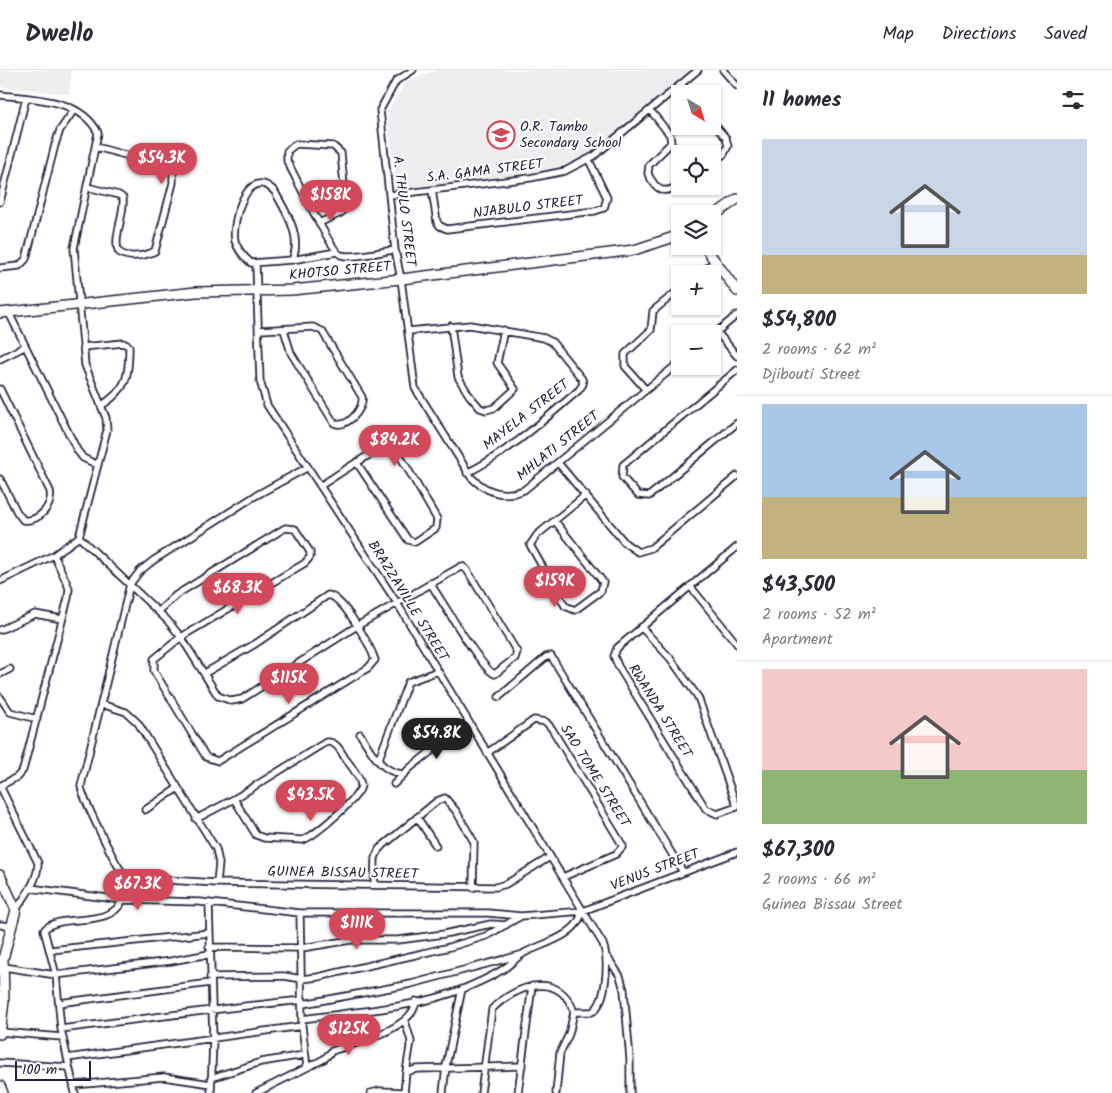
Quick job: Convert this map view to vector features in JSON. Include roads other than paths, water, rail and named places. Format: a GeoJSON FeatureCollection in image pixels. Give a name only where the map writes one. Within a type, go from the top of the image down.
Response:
{"type":"FeatureCollection","features":[{"type":"Feature","properties":{"kind":"street","name":"A. THULO STREET"},"geometry":{"type":"LineString","coordinates":[[401,279],[395,250],[380,110],[396,81],[413,70]]}},
{"type":"Feature","properties":{"kind":"street","name":"S.A. GAMA STREET"},"geometry":{"type":"LineString","coordinates":[[390,195],[553,174],[588,160],[698,70]]}},
{"type":"Feature","properties":{"kind":"street"},"geometry":{"type":"LineString","coordinates":[[723,70],[737,86]]}},
{"type":"Feature","properties":{"kind":"street"},"geometry":{"type":"LineString","coordinates":[[0,95],[62,104],[74,110],[97,131],[96,147],[74,244],[78,304],[87,373],[106,418],[107,435],[79,537],[54,556],[0,581]]}},
{"type":"Feature","properties":{"kind":"street"},"geometry":{"type":"LineString","coordinates":[[0,202],[26,98]]}},
{"type":"Feature","properties":{"kind":"street"},"geometry":{"type":"LineString","coordinates":[[0,268],[19,266],[26,259],[58,136],[74,110]]}},
{"type":"Feature","properties":{"kind":"street"},"geometry":{"type":"LineString","coordinates":[[650,110],[670,135],[671,143],[649,165],[648,174],[662,191],[671,190]]}},
{"type":"Feature","properties":{"kind":"street"},"geometry":{"type":"LineString","coordinates":[[721,132],[726,138],[728,146],[721,156]]}},
{"type":"Feature","properties":{"kind":"street"},"geometry":{"type":"LineString","coordinates":[[319,223],[341,213],[346,206],[340,153],[333,146],[294,144],[287,150],[287,161],[319,223],[336,252]]}},
{"type":"Feature","properties":{"kind":"street"},"geometry":{"type":"LineString","coordinates":[[87,187],[122,198],[122,218],[116,244],[119,252],[126,256],[145,255],[155,251],[172,183],[173,171],[162,164],[96,147]]}},
{"type":"Feature","properties":{"kind":"street","name":"NJABULO STREET"},"geometry":{"type":"LineString","coordinates":[[432,190],[437,222],[440,226],[447,229],[598,210],[606,206],[607,195],[588,160]]}},
{"type":"Feature","properties":{"kind":"street"},"geometry":{"type":"LineString","coordinates":[[292,260],[297,248],[291,225],[273,190],[269,186],[257,185],[250,188],[245,193],[234,236],[241,252],[251,263],[256,265],[292,260],[336,252],[345,256],[395,250]]}},
{"type":"Feature","properties":{"kind":"street"},"geometry":{"type":"LineString","coordinates":[[721,211],[737,199]]}},
{"type":"Feature","properties":{"kind":"street","name":"KHOTSO STREET"},"geometry":{"type":"LineString","coordinates":[[4,312],[196,292],[258,291],[401,279],[634,250],[671,238]]}},
{"type":"Feature","properties":{"kind":"street"},"geometry":{"type":"LineString","coordinates":[[710,255],[737,291]]}},
{"type":"Feature","properties":{"kind":"street"},"geometry":{"type":"LineString","coordinates":[[710,265],[714,262]]}},
{"type":"Feature","properties":{"kind":"street","name":"BRAZZAVILLE STREET"},"geometry":{"type":"LineString","coordinates":[[256,265],[260,330],[260,381],[264,397],[273,415],[397,603],[486,753],[563,876],[603,944],[607,957],[620,976],[624,990],[630,1059],[630,1093]]}},
{"type":"Feature","properties":{"kind":"street","name":"MHLATI STREET"},"geometry":{"type":"LineString","coordinates":[[401,279],[416,388],[467,473],[481,487],[492,492],[513,494],[526,489],[559,464],[671,369]]}},
{"type":"Feature","properties":{"kind":"street"},"geometry":{"type":"LineString","coordinates":[[646,390],[626,366],[625,354],[651,330],[654,311],[671,297]]}},
{"type":"Feature","properties":{"kind":"street"},"geometry":{"type":"LineString","coordinates":[[4,312],[77,450],[83,458],[98,465]]}},
{"type":"Feature","properties":{"kind":"street"},"geometry":{"type":"LineString","coordinates":[[721,329],[737,315]]}},
{"type":"Feature","properties":{"kind":"street","name":"MAYELA STREET"},"geometry":{"type":"LineString","coordinates":[[408,331],[476,325],[544,338],[552,342],[580,375],[582,384],[580,390],[508,449],[467,473]]}},
{"type":"Feature","properties":{"kind":"street"},"geometry":{"type":"LineString","coordinates":[[452,326],[460,382],[480,408],[486,410],[494,408],[515,388],[497,363],[504,330]]}},
{"type":"Feature","properties":{"kind":"street"},"geometry":{"type":"LineString","coordinates":[[260,330],[313,327],[322,332],[362,397],[362,406],[359,411],[344,423],[338,425],[334,423],[289,350],[284,330]]}},
{"type":"Feature","properties":{"kind":"street"},"geometry":{"type":"LineString","coordinates":[[721,340],[737,356]]}},
{"type":"Feature","properties":{"kind":"street"},"geometry":{"type":"LineString","coordinates":[[83,347],[124,343],[129,346],[122,390],[101,406]]}},
{"type":"Feature","properties":{"kind":"street"},"geometry":{"type":"LineString","coordinates":[[0,359],[24,347]]}},
{"type":"Feature","properties":{"kind":"street"},"geometry":{"type":"LineString","coordinates":[[737,370],[623,465],[622,476],[638,495],[649,496],[737,423]]}},
{"type":"Feature","properties":{"kind":"street"},"geometry":{"type":"LineString","coordinates":[[0,389],[50,491],[48,508],[30,520],[23,520],[16,512],[0,479]]}},
{"type":"Feature","properties":{"kind":"street"},"geometry":{"type":"LineString","coordinates":[[320,486],[357,463],[384,447],[395,450],[437,519],[436,528],[415,542],[408,540],[357,463]]}},
{"type":"Feature","properties":{"kind":"street"},"geometry":{"type":"LineString","coordinates":[[559,464],[626,543],[633,550],[642,552],[651,548],[737,476]]}},
{"type":"Feature","properties":{"kind":"street"},"geometry":{"type":"LineString","coordinates":[[217,883],[218,854],[138,722],[126,712],[101,704],[130,584],[140,571],[154,560],[255,496],[308,467]]}},
{"type":"Feature","properties":{"kind":"street"},"geometry":{"type":"LineString","coordinates":[[555,521],[603,582],[601,591],[575,610],[565,606],[530,548],[533,539],[586,495]]}},
{"type":"Feature","properties":{"kind":"street"},"geometry":{"type":"LineString","coordinates":[[159,611],[176,595],[283,529],[290,527],[295,529],[310,552],[310,557],[307,561],[181,637],[156,657],[153,665],[154,671],[206,757],[215,761],[280,724],[372,665],[374,656],[357,626],[337,599],[328,595],[255,644],[205,673]]}},
{"type":"Feature","properties":{"kind":"street"},"geometry":{"type":"LineString","coordinates":[[79,537],[159,611],[181,637],[222,699],[232,701],[242,699],[357,626],[397,603],[430,583],[458,567],[465,567],[517,652],[515,658],[496,674],[490,672],[473,650],[430,583]]}},
{"type":"Feature","properties":{"kind":"street","name":"RWANDA STREET"},"geometry":{"type":"LineString","coordinates":[[737,547],[617,648],[615,661],[706,809],[713,814],[737,807]]}},
{"type":"Feature","properties":{"kind":"street"},"geometry":{"type":"LineString","coordinates":[[54,556],[69,588],[62,619],[22,772],[0,786],[38,863],[30,888],[16,910],[2,951],[4,967],[0,1029],[62,1037]]}},
{"type":"Feature","properties":{"kind":"street"},"geometry":{"type":"LineString","coordinates":[[690,586],[737,644]]}},
{"type":"Feature","properties":{"kind":"street"},"geometry":{"type":"LineString","coordinates":[[0,630],[35,614],[62,619]]}},
{"type":"Feature","properties":{"kind":"street"},"geometry":{"type":"LineString","coordinates":[[640,627],[670,658],[698,697],[737,807]]}},
{"type":"Feature","properties":{"kind":"street"},"geometry":{"type":"LineString","coordinates":[[499,697],[546,657],[551,656],[684,872]]}},
{"type":"Feature","properties":{"kind":"street"},"geometry":{"type":"LineString","coordinates":[[0,674],[10,669]]}},
{"type":"Feature","properties":{"kind":"street"},"geometry":{"type":"LineString","coordinates":[[378,761],[408,682],[438,671]]}},
{"type":"Feature","properties":{"kind":"street"},"geometry":{"type":"LineString","coordinates":[[0,696],[10,712],[37,719]]}},
{"type":"Feature","properties":{"kind":"street","name":"GUINEA BISSAU STREET"},"geometry":{"type":"LineString","coordinates":[[101,704],[81,790],[121,870],[127,877],[217,883],[473,888],[501,886],[550,857]]}},
{"type":"Feature","properties":{"kind":"street","name":"SAO TOME STREET"},"geometry":{"type":"LineString","coordinates":[[486,753],[534,720],[546,722],[552,729],[623,846],[616,854],[563,876]]}},
{"type":"Feature","properties":{"kind":"street"},"geometry":{"type":"LineString","coordinates":[[394,784],[403,774],[468,722]]}},
{"type":"Feature","properties":{"kind":"street"},"geometry":{"type":"LineString","coordinates":[[360,734],[378,761],[388,772],[403,774]]}},
{"type":"Feature","properties":{"kind":"street"},"geometry":{"type":"LineString","coordinates":[[196,819],[234,799],[326,742],[330,742],[339,748],[361,783],[360,790],[354,799],[303,840],[259,837],[234,799]]}},
{"type":"Feature","properties":{"kind":"street"},"geometry":{"type":"LineString","coordinates":[[145,810],[178,788]]}},
{"type":"Feature","properties":{"kind":"street"},"geometry":{"type":"LineString","coordinates":[[374,885],[376,852],[441,798],[445,798],[450,802],[474,842],[473,888]]}},
{"type":"Feature","properties":{"kind":"street"},"geometry":{"type":"LineString","coordinates":[[417,817],[436,846]]}},
{"type":"Feature","properties":{"kind":"street","name":"VENUS STREET"},"geometry":{"type":"LineString","coordinates":[[521,916],[582,911],[737,852]]}},
{"type":"Feature","properties":{"kind":"street"},"geometry":{"type":"LineString","coordinates":[[0,875],[16,910]]}},
{"type":"Feature","properties":{"kind":"street"},"geometry":{"type":"LineString","coordinates":[[30,888],[123,900],[209,903],[300,913],[488,913],[521,916]]}},
{"type":"Feature","properties":{"kind":"street"},"geometry":{"type":"LineString","coordinates":[[75,1093],[62,1037],[56,975],[50,950],[44,936],[45,928],[104,915],[119,908],[123,900]]}},
{"type":"Feature","properties":{"kind":"street"},"geometry":{"type":"LineString","coordinates":[[209,903],[208,933],[213,1039],[211,1093]]}},
{"type":"Feature","properties":{"kind":"street"},"geometry":{"type":"LineString","coordinates":[[302,1019],[377,1010],[429,1000],[462,989],[503,970],[524,954],[574,927],[581,917],[582,911]]}},
{"type":"Feature","properties":{"kind":"street"},"geometry":{"type":"LineString","coordinates":[[300,913],[302,1026],[304,1055],[308,1067]]}},
{"type":"Feature","properties":{"kind":"street"},"geometry":{"type":"LineString","coordinates":[[58,1003],[210,980],[284,976],[302,979],[450,948],[486,936],[521,916]]}},
{"type":"Feature","properties":{"kind":"street"},"geometry":{"type":"LineString","coordinates":[[209,947],[302,948],[351,940],[411,939],[491,924],[506,924]]}},
{"type":"Feature","properties":{"kind":"street"},"geometry":{"type":"LineString","coordinates":[[0,925],[12,926]]}},
{"type":"Feature","properties":{"kind":"street"},"geometry":{"type":"LineString","coordinates":[[50,950],[208,933]]}},
{"type":"Feature","properties":{"kind":"street"},"geometry":{"type":"LineString","coordinates":[[4,967],[56,975],[162,963],[209,954]]}},
{"type":"Feature","properties":{"kind":"street"},"geometry":{"type":"LineString","coordinates":[[61,1029],[166,1015],[194,1014],[211,1008],[303,1002],[411,984],[524,954]]}},
{"type":"Feature","properties":{"kind":"street"},"geometry":{"type":"LineString","coordinates":[[574,1012],[592,1012],[597,1008],[606,976],[607,957]]}},
{"type":"Feature","properties":{"kind":"street"},"geometry":{"type":"LineString","coordinates":[[480,1093],[492,1009],[509,995],[532,986],[545,984],[558,988],[569,1000],[574,1012],[569,1034],[560,1053],[556,1093]]}},
{"type":"Feature","properties":{"kind":"street"},"geometry":{"type":"LineString","coordinates":[[518,1093],[532,986]]}},
{"type":"Feature","properties":{"kind":"street"},"geometry":{"type":"LineString","coordinates":[[443,1093],[446,1066],[462,989]]}},
{"type":"Feature","properties":{"kind":"street"},"geometry":{"type":"LineString","coordinates":[[256,1093],[324,1059],[332,1052],[395,1028],[406,1021],[416,1008],[416,1001]]}},
{"type":"Feature","properties":{"kind":"street"},"geometry":{"type":"LineString","coordinates":[[371,1093],[404,1092],[411,1041],[406,1021]]}},
{"type":"Feature","properties":{"kind":"street"},"geometry":{"type":"LineString","coordinates":[[67,1058],[302,1026]]}},
{"type":"Feature","properties":{"kind":"street"},"geometry":{"type":"LineString","coordinates":[[74,1085],[164,1077],[211,1081],[261,1062],[304,1055]]}},
{"type":"Feature","properties":{"kind":"street"},"geometry":{"type":"LineString","coordinates":[[0,1063],[69,1067]]}},
{"type":"Feature","properties":{"kind":"street"},"geometry":{"type":"LineString","coordinates":[[406,1072],[425,1067],[522,1066]]}},
{"type":"Feature","properties":{"kind":"place","name":"O.R. Tambo Secondary School"},"geometry":{"type":"Point","coordinates":[501,135]}}]}
